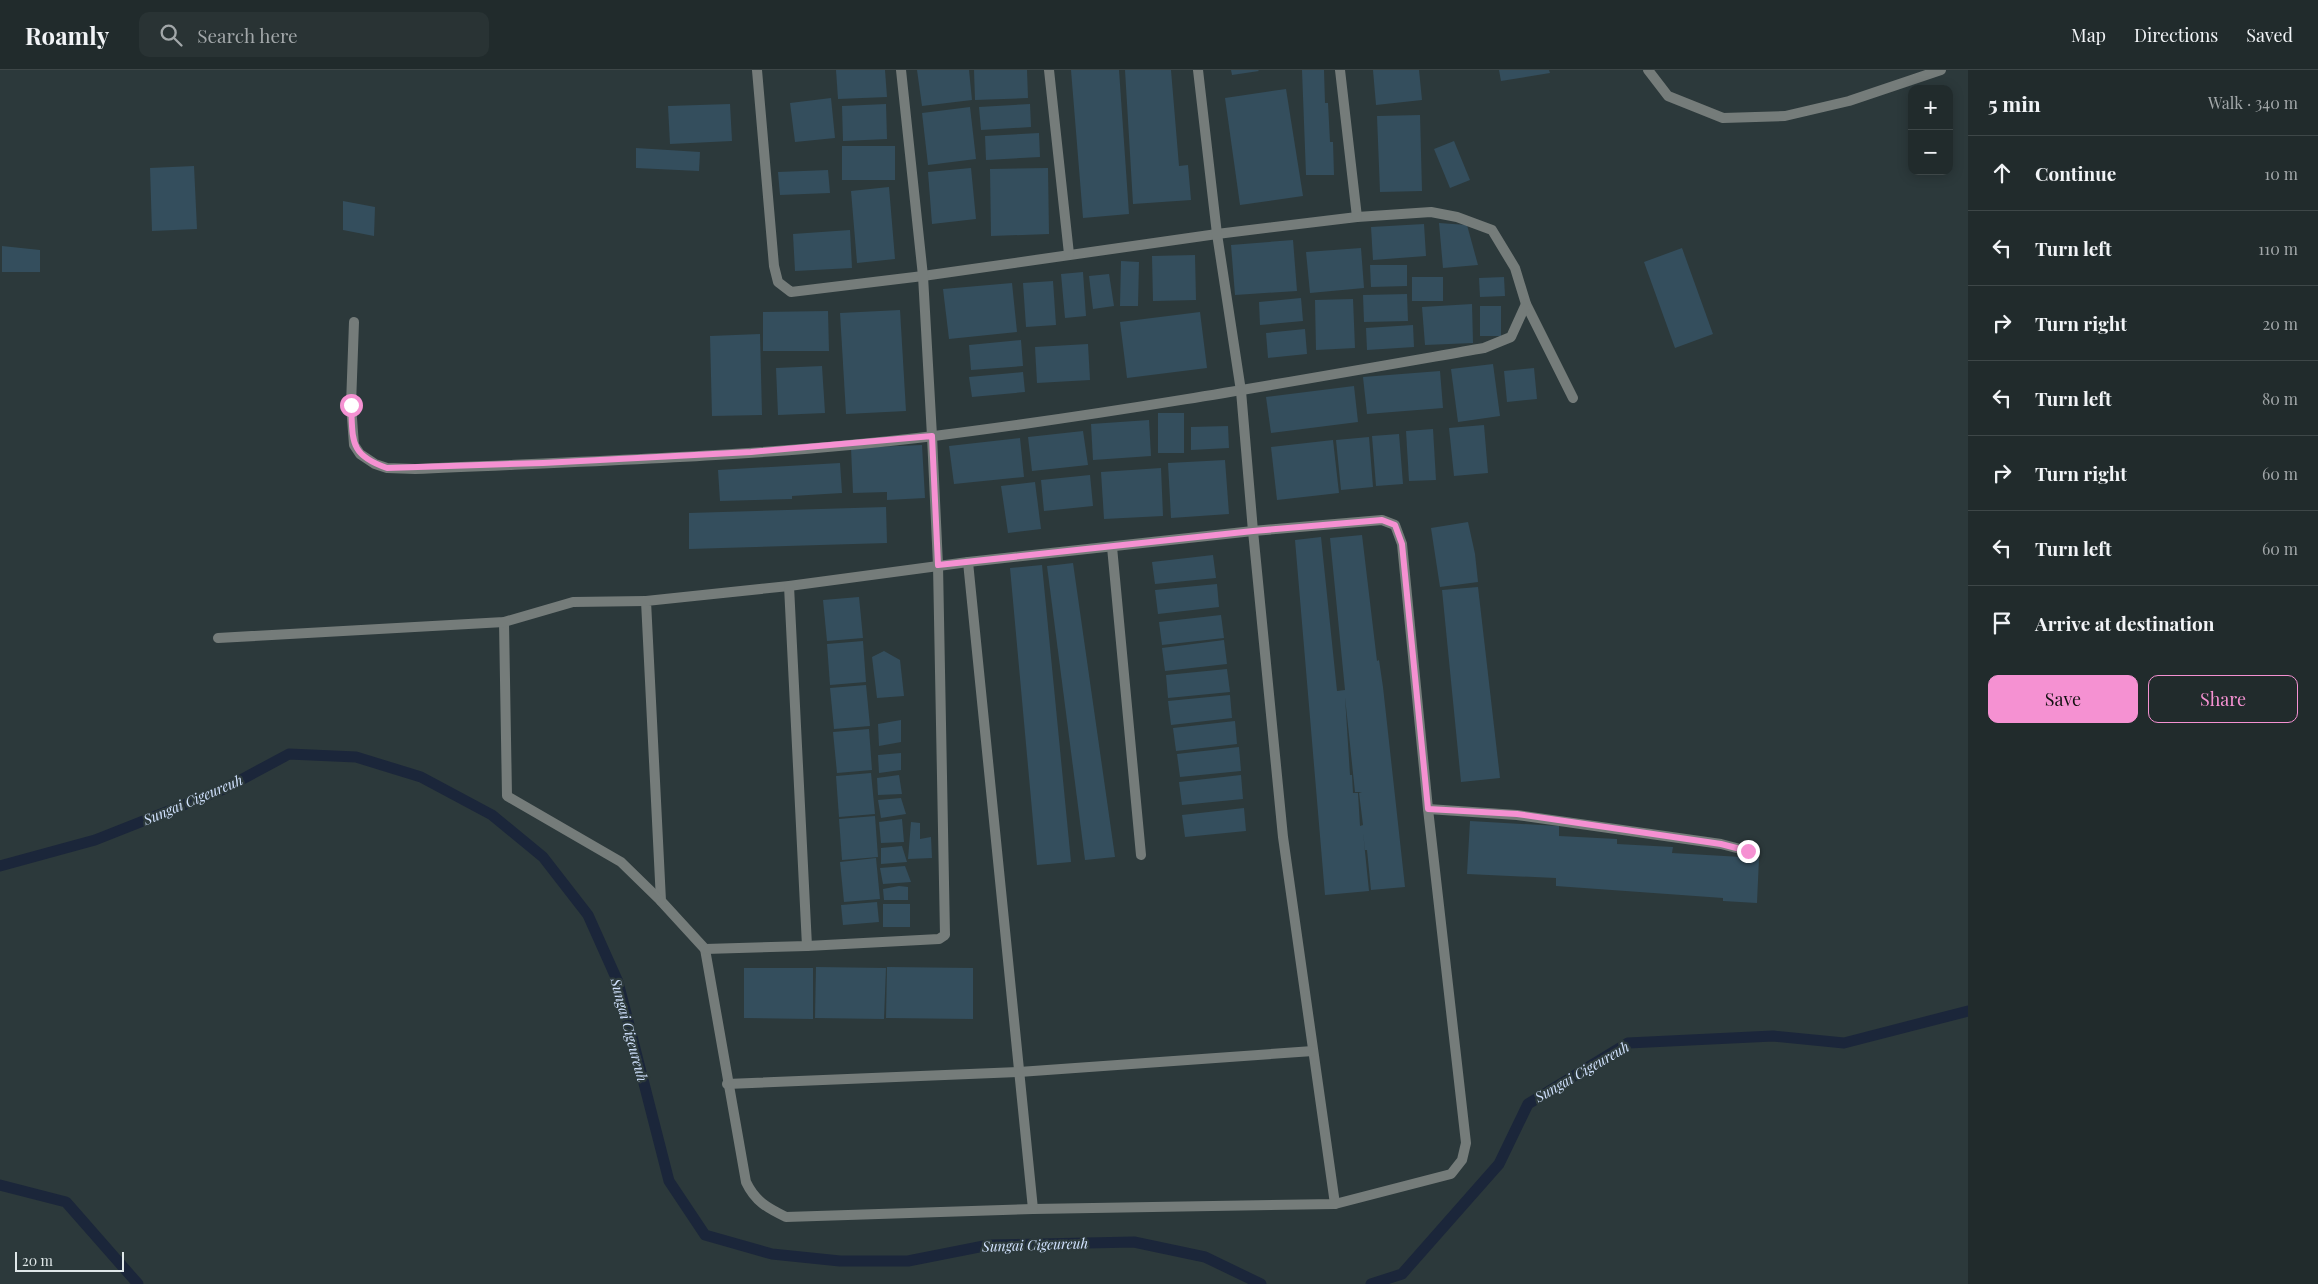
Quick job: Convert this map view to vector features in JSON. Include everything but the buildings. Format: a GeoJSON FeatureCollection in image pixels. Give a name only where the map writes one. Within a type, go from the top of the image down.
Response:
{"type":"FeatureCollection","features":[{"type":"Feature","properties":{"kind":"street"},"geometry":{"type":"LineString","coordinates":[[757,70],[774,266],[778,282],[791,292],[923,276],[1217,234],[1357,217],[1431,212],[1456,217],[1492,230],[1515,268],[1526,304],[1573,398]]}},
{"type":"Feature","properties":{"kind":"street"},"geometry":{"type":"LineString","coordinates":[[705,949],[938,939],[945,935],[938,565],[932,436],[923,276],[901,70]]}},
{"type":"Feature","properties":{"kind":"street"},"geometry":{"type":"LineString","coordinates":[[1049,70],[1069,254]]}},
{"type":"Feature","properties":{"kind":"street"},"geometry":{"type":"LineString","coordinates":[[1198,70],[1217,234],[1241,391],[1283,837],[1335,1204]]}},
{"type":"Feature","properties":{"kind":"street"},"geometry":{"type":"LineString","coordinates":[[1340,70],[1357,217]]}},
{"type":"Feature","properties":{"kind":"street"},"geometry":{"type":"LineString","coordinates":[[1648,70],[1668,96],[1723,118],[1785,116],[1849,101],[1941,70]]}},
{"type":"Feature","properties":{"kind":"street"},"geometry":{"type":"LineString","coordinates":[[354,322],[351,405],[354,445],[366,458],[387,468],[523,464],[751,452],[932,436],[1241,391],[1484,348],[1511,337],[1526,304]]}},
{"type":"Feature","properties":{"kind":"street"},"geometry":{"type":"LineString","coordinates":[[218,638],[504,622],[573,602],[646,601],[789,586],[938,565],[1253,531],[1382,520],[1395,525],[1403,554],[1428,809],[1466,1143],[1462,1160],[1451,1174],[1335,1204],[1033,1209],[786,1217],[764,1207],[752,1195],[746,1182],[727,1084],[705,949],[621,862],[507,796],[504,622]]}},
{"type":"Feature","properties":{"kind":"street"},"geometry":{"type":"LineString","coordinates":[[1112,547],[1141,855]]}},
{"type":"Feature","properties":{"kind":"street"},"geometry":{"type":"LineString","coordinates":[[968,562],[1033,1209]]}},
{"type":"Feature","properties":{"kind":"street"},"geometry":{"type":"LineString","coordinates":[[789,586],[807,946]]}},
{"type":"Feature","properties":{"kind":"street"},"geometry":{"type":"LineString","coordinates":[[646,601],[660,901]]}},
{"type":"Feature","properties":{"kind":"street"},"geometry":{"type":"LineString","coordinates":[[1428,809],[1517,814],[1721,844],[1748,851]]}},
{"type":"Feature","properties":{"kind":"street"},"geometry":{"type":"LineString","coordinates":[[727,1084],[1019,1072],[1313,1051]]}},
{"type":"Feature","properties":{"kind":"waterway","name":"Sungai Cigeureuh"},"geometry":{"type":"LineString","coordinates":[[0,866],[95,840],[224,789],[289,754],[356,757],[421,777],[492,815],[543,857],[588,915],[618,982],[669,1181],[705,1235],[772,1254],[840,1261],[908,1261],[989,1245],[1134,1242],[1205,1257],[1261,1284]]}},
{"type":"Feature","properties":{"kind":"waterway","name":"Sungai Cigeureuh"},"geometry":{"type":"LineString","coordinates":[[1371,1284],[1402,1274],[1499,1164],[1528,1104],[1628,1043],[1773,1036],[1844,1043],[1968,1011]]}},
{"type":"Feature","properties":{"kind":"waterway"},"geometry":{"type":"LineString","coordinates":[[0,1185],[66,1202],[138,1284]]}},
{"type":"Feature","properties":{"kind":"route"},"geometry":{"type":"LineString","coordinates":[[351,405],[354,445],[360,454],[375,464],[387,468],[415,469],[751,452],[932,436],[938,565],[1253,531],[1382,520],[1395,525],[1402,544],[1428,809],[1517,814],[1721,844],[1748,851]]}}]}
